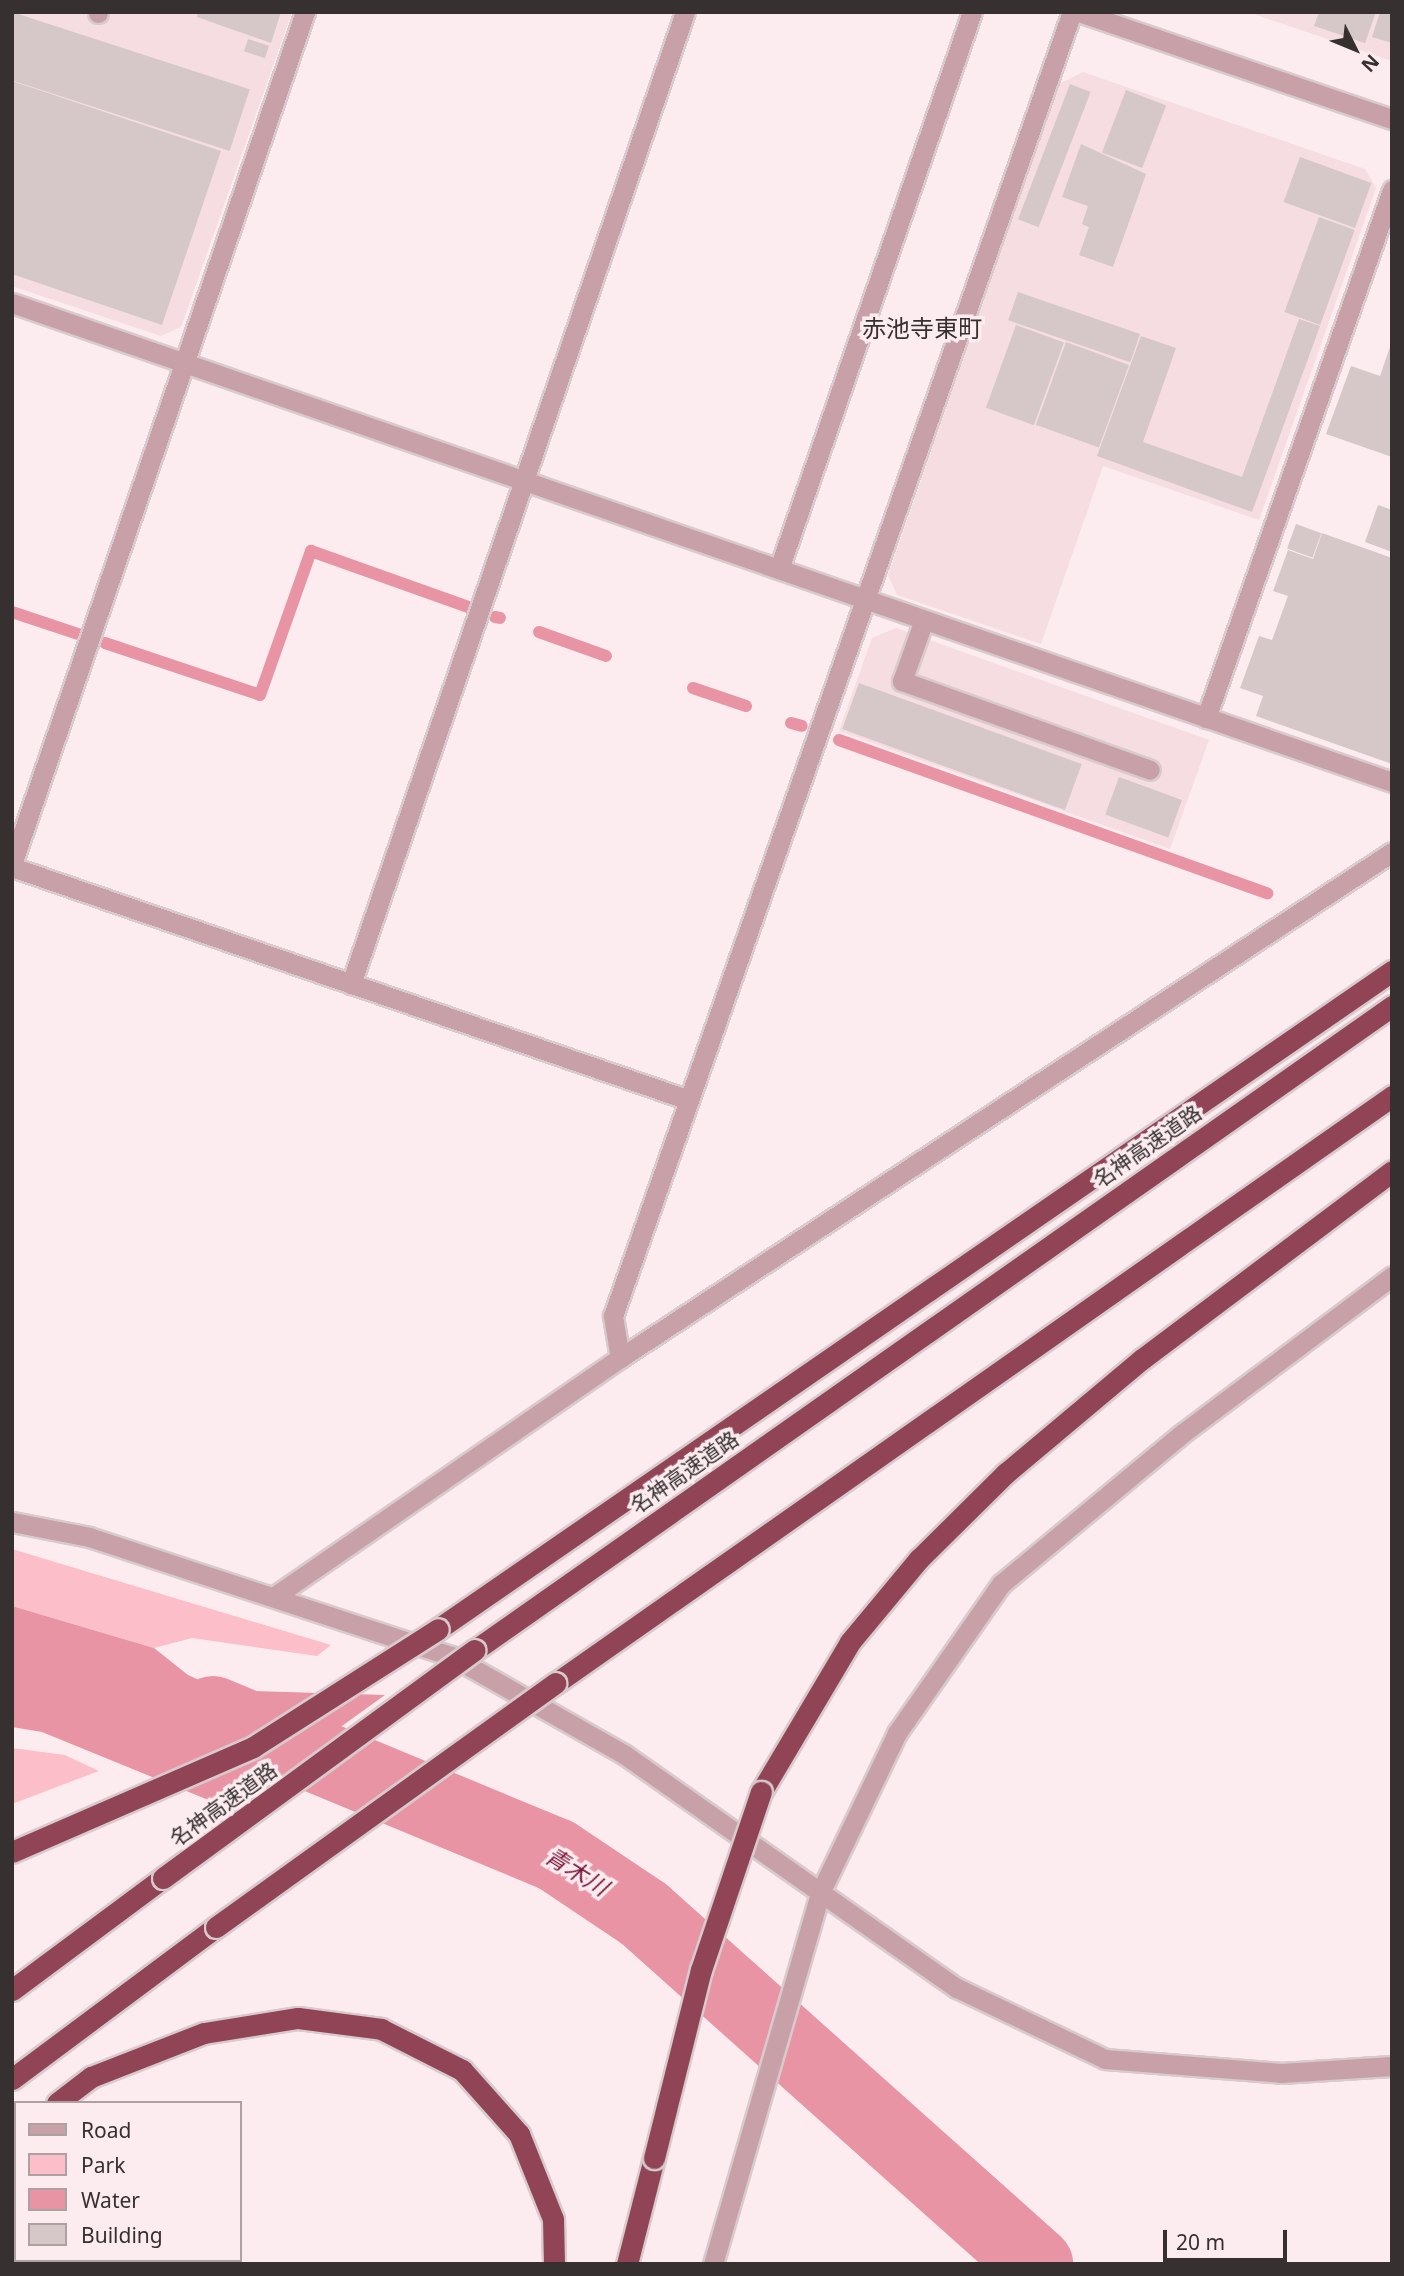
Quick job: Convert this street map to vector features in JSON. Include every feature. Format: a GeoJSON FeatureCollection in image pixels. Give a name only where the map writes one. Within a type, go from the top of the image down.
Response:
{"type":"FeatureCollection","features":[{"type":"Feature","properties":{"kind":"highway"},"geometry":{"type":"LineString","coordinates":[[12,1852],[253,1747],[438,1629],[1392,971]]}},
{"type":"Feature","properties":{"kind":"highway","name":"名神高速道路"},"geometry":{"type":"LineString","coordinates":[[12,1990],[475,1650],[1392,1006]]}},
{"type":"Feature","properties":{"kind":"highway"},"geometry":{"type":"LineString","coordinates":[[12,2079],[216,1927],[556,1683],[1392,1096]]}},
{"type":"Feature","properties":{"kind":"highway"},"geometry":{"type":"LineString","coordinates":[[627,2264],[701,1970],[761,1792],[850,1642],[919,1559],[1006,1474],[1142,1359],[1392,1171]]}},
{"type":"Feature","properties":{"kind":"highway"},"geometry":{"type":"LineString","coordinates":[[60,2101],[91,2077],[204,2033],[298,2018],[381,2029],[462,2070],[519,2134],[553,2218],[554,2264]]}},
{"type":"Feature","properties":{"kind":"street"},"geometry":{"type":"LineString","coordinates":[[305,12],[12,866],[689,1100]]}},
{"type":"Feature","properties":{"kind":"street"},"geometry":{"type":"LineString","coordinates":[[351,984],[685,12]]}},
{"type":"Feature","properties":{"kind":"street"},"geometry":{"type":"LineString","coordinates":[[779,569],[972,12]]}},
{"type":"Feature","properties":{"kind":"street"},"geometry":{"type":"LineString","coordinates":[[620,1358],[613,1316],[1072,12]]}},
{"type":"Feature","properties":{"kind":"street"},"geometry":{"type":"LineString","coordinates":[[1079,12],[1392,119]]}},
{"type":"Feature","properties":{"kind":"street"},"geometry":{"type":"LineString","coordinates":[[1206,718],[1392,190]]}},
{"type":"Feature","properties":{"kind":"street"},"geometry":{"type":"LineString","coordinates":[[12,303],[1392,782]]}},
{"type":"Feature","properties":{"kind":"street"},"geometry":{"type":"LineString","coordinates":[[924,620],[902,681],[1150,770]]}},
{"type":"Feature","properties":{"kind":"street"},"geometry":{"type":"LineString","coordinates":[[275,1596],[620,1358],[1392,852]]}},
{"type":"Feature","properties":{"kind":"street"},"geometry":{"type":"LineString","coordinates":[[713,2264],[754,2132],[820,1893],[897,1733],[1001,1584],[1183,1433],[1392,1276]]}},
{"type":"Feature","properties":{"kind":"street"},"geometry":{"type":"LineString","coordinates":[[12,1522],[89,1537],[451,1656],[625,1755],[957,1988],[1105,2059],[1281,2074],[1392,2066]]}},
{"type":"Feature","properties":{"kind":"shaded area"},"geometry":{"type":"Polygon","coordinates":[[[12,12],[292,12],[181,327],[161,336],[12,286],[12,12]]]}},
{"type":"Feature","properties":{"kind":"shaded area"},"geometry":{"type":"Polygon","coordinates":[[[1248,12],[1392,12],[1392,61],[1248,12]]]}},
{"type":"Feature","properties":{"kind":"shaded area"},"geometry":{"type":"Polygon","coordinates":[[[1083,72],[1365,169],[1376,188],[1259,520],[1103,466],[1041,644],[897,595],[888,575],[1059,84],[1083,72]]]}},
{"type":"Feature","properties":{"kind":"shaded area"},"geometry":{"type":"Polygon","coordinates":[[[896,628],[1209,740],[1170,849],[839,731],[872,638],[896,628]]]}},
{"type":"Feature","properties":{"kind":"green space"},"geometry":{"type":"Polygon","coordinates":[[[12,1549],[331,1645],[317,1656],[192,1638],[154,1648],[12,1606],[12,1549]]]}},
{"type":"Feature","properties":{"kind":"green space"},"geometry":{"type":"Polygon","coordinates":[[[12,1748],[65,1755],[99,1771],[12,1804],[12,1748]]]}},
{"type":"Feature","properties":{"kind":"water"},"geometry":{"type":"Polygon","coordinates":[[[12,1606],[154,1648],[188,1675],[221,1690],[385,1695],[228,1808],[42,1732],[12,1727],[12,1606]]]}},
{"type":"Feature","properties":{"kind":"building"},"geometry":{"type":"Polygon","coordinates":[[[12,12],[250,89],[230,151],[12,80],[12,12]]]}},
{"type":"Feature","properties":{"kind":"building"},"geometry":{"type":"Polygon","coordinates":[[[198,12],[281,12],[271,43],[197,17],[198,12]]]}},
{"type":"Feature","properties":{"kind":"building"},"geometry":{"type":"Polygon","coordinates":[[[1319,12],[1376,12],[1365,43],[1314,26],[1319,12]]]}},
{"type":"Feature","properties":{"kind":"building"},"geometry":{"type":"Polygon","coordinates":[[[1380,12],[1392,12],[1392,43],[1372,37],[1380,12]]]}},
{"type":"Feature","properties":{"kind":"building"},"geometry":{"type":"Polygon","coordinates":[[[248,39],[269,46],[265,58],[244,51],[248,39]]]}},
{"type":"Feature","properties":{"kind":"building"},"geometry":{"type":"Polygon","coordinates":[[[12,81],[221,151],[162,325],[12,274],[12,81]]]}},
{"type":"Feature","properties":{"kind":"building"},"geometry":{"type":"Polygon","coordinates":[[[1070,84],[1091,92],[1039,227],[1018,219],[1070,84]]]}},
{"type":"Feature","properties":{"kind":"building"},"geometry":{"type":"Polygon","coordinates":[[[1126,90],[1166,105],[1142,168],[1102,153],[1126,90]]]}},
{"type":"Feature","properties":{"kind":"building"},"geometry":{"type":"Polygon","coordinates":[[[1081,144],[1146,174],[1113,267],[1079,255],[1089,227],[1082,224],[1088,206],[1062,197],[1081,144]]]}},
{"type":"Feature","properties":{"kind":"building"},"geometry":{"type":"Polygon","coordinates":[[[1300,157],[1371,183],[1355,228],[1284,202],[1300,157]]]}},
{"type":"Feature","properties":{"kind":"building"},"geometry":{"type":"Polygon","coordinates":[[[1319,217],[1355,230],[1320,325],[1284,312],[1319,217]]]}},
{"type":"Feature","properties":{"kind":"building"},"geometry":{"type":"Polygon","coordinates":[[[1018,292],[1140,334],[1130,362],[1008,320],[1018,292]]]}},
{"type":"Feature","properties":{"kind":"building"},"geometry":{"type":"Polygon","coordinates":[[[1299,319],[1320,326],[1252,512],[1097,456],[1141,336],[1176,348],[1143,442],[1242,477],[1299,319]]]}},
{"type":"Feature","properties":{"kind":"building"},"geometry":{"type":"Polygon","coordinates":[[[1016,325],[1064,342],[1034,425],[986,408],[1016,325]]]}},
{"type":"Feature","properties":{"kind":"building"},"geometry":{"type":"Polygon","coordinates":[[[1066,342],[1129,365],[1099,448],[1036,425],[1066,342]]]}},
{"type":"Feature","properties":{"kind":"building"},"geometry":{"type":"Polygon","coordinates":[[[1391,344],[1392,457],[1326,434],[1351,366],[1380,376],[1391,344]]]}},
{"type":"Feature","properties":{"kind":"building"},"geometry":{"type":"Polygon","coordinates":[[[1378,505],[1392,510],[1392,552],[1365,542],[1378,505]]]}},
{"type":"Feature","properties":{"kind":"building"},"geometry":{"type":"Polygon","coordinates":[[[1296,524],[1321,533],[1312,558],[1287,548],[1296,524]]]}},
{"type":"Feature","properties":{"kind":"building"},"geometry":{"type":"Polygon","coordinates":[[[1322,533],[1392,558],[1392,764],[1256,716],[1263,696],[1240,688],[1259,636],[1272,640],[1288,596],[1273,591],[1288,550],[1313,559],[1322,533]]]}},
{"type":"Feature","properties":{"kind":"building"},"geometry":{"type":"Polygon","coordinates":[[[859,683],[1082,764],[1065,810],[842,729],[859,683]]]}},
{"type":"Feature","properties":{"kind":"building"},"geometry":{"type":"Polygon","coordinates":[[[1119,777],[1182,800],[1168,838],[1105,815],[1119,777]]]}},
{"type":"Feature","properties":{"kind":"waterway"},"geometry":{"type":"LineString","coordinates":[[105,643],[260,695],[311,551],[468,607]]}},
{"type":"Feature","properties":{"kind":"waterway"},"geometry":{"type":"LineString","coordinates":[[12,612],[78,634]]}},
{"type":"Feature","properties":{"kind":"waterway"},"geometry":{"type":"LineString","coordinates":[[495,617],[500,618]]}},
{"type":"Feature","properties":{"kind":"waterway"},"geometry":{"type":"LineString","coordinates":[[539,632],[606,656]]}},
{"type":"Feature","properties":{"kind":"waterway"},"geometry":{"type":"LineString","coordinates":[[693,688],[746,706]]}},
{"type":"Feature","properties":{"kind":"waterway"},"geometry":{"type":"LineString","coordinates":[[791,723],[802,726]]}},
{"type":"Feature","properties":{"kind":"waterway"},"geometry":{"type":"LineString","coordinates":[[839,740],[1267,893]]}},
{"type":"Feature","properties":{"kind":"waterway","name":"青木川"},"geometry":{"type":"LineString","coordinates":[[213,1713],[556,1855],[644,1914],[1036,2264]]}},
{"type":"Feature","properties":{"kind":"district","name":"赤池寺東町"},"geometry":{"type":"Point","coordinates":[922,328]}}]}
